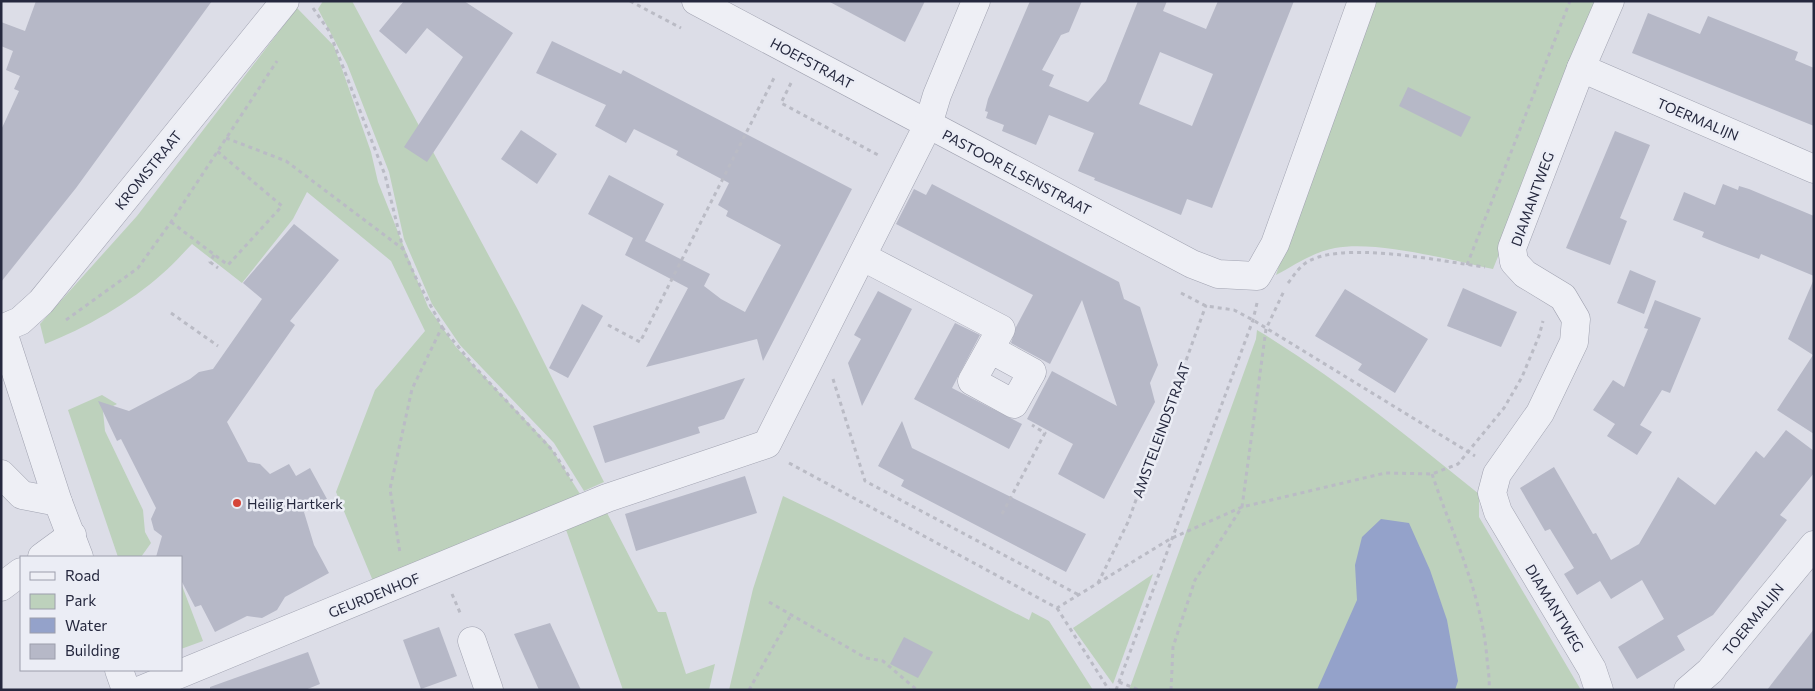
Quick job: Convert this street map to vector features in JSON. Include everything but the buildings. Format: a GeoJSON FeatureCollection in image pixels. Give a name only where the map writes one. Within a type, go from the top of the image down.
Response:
{"type":"FeatureCollection","features":[{"type":"Feature","properties":{"kind":"street","name":"HOEFSTRAAT"},"geometry":{"type":"LineString","coordinates":[[696,1],[928,125]]}},
{"type":"Feature","properties":{"kind":"street"},"geometry":{"type":"LineString","coordinates":[[928,125],[937,95],[976,1]]}},
{"type":"Feature","properties":{"kind":"street"},"geometry":{"type":"LineString","coordinates":[[1257,276],[1275,244],[1362,1]]}},
{"type":"Feature","properties":{"kind":"street","name":"DIAMANTWEG"},"geometry":{"type":"LineString","coordinates":[[1599,690],[1592,670],[1498,512],[1492,493],[1497,474],[1540,413],[1574,342],[1576,319],[1562,298],[1550,288],[1525,274],[1514,262],[1512,248],[1581,68],[1610,1]]}},
{"type":"Feature","properties":{"kind":"street","name":"KROMSTRAAT"},"geometry":{"type":"LineString","coordinates":[[2,329],[20,321],[41,302],[296,8]]}},
{"type":"Feature","properties":{"kind":"street","name":"TOERMALIJN"},"geometry":{"type":"LineString","coordinates":[[1581,68],[1814,169]]}},
{"type":"Feature","properties":{"kind":"street","name":"PASTOOR ELSENSTRAAT"},"geometry":{"type":"LineString","coordinates":[[598,502],[767,444],[863,257],[904,169],[928,125],[1192,264],[1218,274],[1257,276]]}},
{"type":"Feature","properties":{"kind":"street"},"geometry":{"type":"LineString","coordinates":[[863,257],[1001,329],[990,349],[972,382],[1014,404],[1032,372],[990,349]]}},
{"type":"Feature","properties":{"kind":"street"},"geometry":{"type":"LineString","coordinates":[[2,329],[58,502],[76,546],[45,556]]}},
{"type":"Feature","properties":{"kind":"street"},"geometry":{"type":"LineString","coordinates":[[1,474],[22,495],[58,502]]}},
{"type":"Feature","properties":{"kind":"street","name":"GEURDENHOF"},"geometry":{"type":"LineString","coordinates":[[141,690],[598,502]]}},
{"type":"Feature","properties":{"kind":"street","name":"TOERMALIJN"},"geometry":{"type":"LineString","coordinates":[[1688,690],[1710,671],[1814,545]]}},
{"type":"Feature","properties":{"kind":"street"},"geometry":{"type":"LineString","coordinates":[[1,587],[20,573]]}},
{"type":"Feature","properties":{"kind":"street"},"geometry":{"type":"LineString","coordinates":[[472,641],[489,690]]}},
{"type":"Feature","properties":{"kind":"street"},"geometry":{"type":"LineString","coordinates":[[119,671],[126,690]]}},
{"type":"Feature","properties":{"kind":"path"},"geometry":{"type":"LineString","coordinates":[[309,1],[329,31],[385,175],[404,249],[415,276],[442,327],[474,366],[598,502]]}},
{"type":"Feature","properties":{"kind":"path"},"geometry":{"type":"LineString","coordinates":[[1467,265],[1570,1]]}},
{"type":"Feature","properties":{"kind":"path"},"geometry":{"type":"LineString","coordinates":[[296,8],[312,7]]}},
{"type":"Feature","properties":{"kind":"path"},"geometry":{"type":"LineString","coordinates":[[61,323],[138,268],[171,222],[280,56]]}},
{"type":"Feature","properties":{"kind":"path"},"geometry":{"type":"LineString","coordinates":[[804,59],[781,103],[904,169]]}},
{"type":"Feature","properties":{"kind":"path"},"geometry":{"type":"LineString","coordinates":[[608,326],[640,342],[775,76]]}},
{"type":"Feature","properties":{"kind":"path"},"geometry":{"type":"LineString","coordinates":[[226,138],[286,161],[404,249]]}},
{"type":"Feature","properties":{"kind":"path"},"geometry":{"type":"LineString","coordinates":[[171,222],[228,265],[282,206],[217,151]]}},
{"type":"Feature","properties":{"kind":"path"},"geometry":{"type":"LineString","coordinates":[[1171,690],[1173,647],[1196,580],[1242,507],[1266,328],[1287,284],[1304,264],[1330,254],[1377,252],[1498,269],[1514,262]]}},
{"type":"Feature","properties":{"kind":"path"},"geometry":{"type":"LineString","coordinates":[[214,255],[210,262],[218,268]]}},
{"type":"Feature","properties":{"kind":"path","name":"AMSTELEINDSTRAAT"},"geometry":{"type":"LineString","coordinates":[[1098,583],[1128,522],[1218,274]]}},
{"type":"Feature","properties":{"kind":"path"},"geometry":{"type":"LineString","coordinates":[[1116,690],[1170,539],[1253,320],[1257,301],[1257,276]]}},
{"type":"Feature","properties":{"kind":"path"},"geometry":{"type":"LineString","coordinates":[[1057,608],[1170,539],[1242,507],[1385,473],[1432,474],[1458,464],[1470,452],[1504,408],[1522,377],[1539,336],[1550,288]]}},
{"type":"Feature","properties":{"kind":"path"},"geometry":{"type":"LineString","coordinates":[[171,313],[218,346]]}},
{"type":"Feature","properties":{"kind":"path"},"geometry":{"type":"LineString","coordinates":[[1253,320],[1470,452],[1497,474]]}},
{"type":"Feature","properties":{"kind":"path"},"geometry":{"type":"LineString","coordinates":[[405,583],[390,489],[412,389],[442,327]]}},
{"type":"Feature","properties":{"kind":"path"},"geometry":{"type":"LineString","coordinates":[[814,352],[826,356],[865,481],[1079,595]]}},
{"type":"Feature","properties":{"kind":"path"},"geometry":{"type":"LineString","coordinates":[[1002,514],[1046,433],[1023,420],[1014,404]]}},
{"type":"Feature","properties":{"kind":"path"},"geometry":{"type":"LineString","coordinates":[[789,463],[1057,608],[1109,690]]}},
{"type":"Feature","properties":{"kind":"path"},"geometry":{"type":"LineString","coordinates":[[1432,474],[1449,526],[1474,586],[1485,633],[1489,690]]}},
{"type":"Feature","properties":{"kind":"path"},"geometry":{"type":"LineString","coordinates":[[440,567],[472,641]]}},
{"type":"Feature","properties":{"kind":"path"},"geometry":{"type":"LineString","coordinates":[[769,602],[866,658],[884,661],[917,690]]}},
{"type":"Feature","properties":{"kind":"path"},"geometry":{"type":"LineString","coordinates":[[750,690],[791,615]]}},
{"type":"Feature","properties":{"kind":"path"},"geometry":{"type":"LineString","coordinates":[[1118,682],[1139,690]]}},
{"type":"Feature","properties":{"kind":"green space"},"geometry":{"type":"Polygon","coordinates":[[[323,1],[352,1],[518,310],[604,482],[584,491],[554,443],[460,345],[432,304],[404,239],[389,172],[347,64],[318,9],[323,1]]]}},
{"type":"Feature","properties":{"kind":"green space"},"geometry":{"type":"Polygon","coordinates":[[[1368,1],[1601,1],[1493,269],[1414,252],[1352,246],[1319,252],[1276,275],[1311,166],[1368,1]]]}},
{"type":"Feature","properties":{"kind":"green space"},"geometry":{"type":"Polygon","coordinates":[[[297,8],[334,46],[371,152],[378,182],[428,307],[456,347],[550,446],[580,494],[454,553],[373,581],[336,492],[375,390],[425,331],[391,261],[307,192],[293,219],[242,283],[192,244],[170,267],[136,295],[91,323],[45,344],[40,324],[137,216],[297,8]]]}},
{"type":"Feature","properties":{"kind":"green space"},"geometry":{"type":"Polygon","coordinates":[[[1257,330],[1343,388],[1479,494],[1479,517],[1581,690],[1129,690],[1256,339],[1257,330]]]}},
{"type":"Feature","properties":{"kind":"green space"},"geometry":{"type":"Polygon","coordinates":[[[102,395],[117,404],[103,411],[105,431],[143,510],[145,532],[151,543],[142,556],[118,556],[68,410],[102,395]]]}},
{"type":"Feature","properties":{"kind":"green space"},"geometry":{"type":"Polygon","coordinates":[[[783,496],[1029,620],[1032,612],[1049,621],[1093,690],[729,690],[753,589],[783,496]]]}},
{"type":"Feature","properties":{"kind":"green space"},"geometry":{"type":"Polygon","coordinates":[[[606,511],[658,612],[666,612],[686,674],[715,664],[709,690],[623,690],[565,527],[606,511]]]}},
{"type":"Feature","properties":{"kind":"green space"},"geometry":{"type":"Polygon","coordinates":[[[1153,574],[1113,684],[1073,628],[1153,574]]]}},
{"type":"Feature","properties":{"kind":"green space"},"geometry":{"type":"Polygon","coordinates":[[[182,586],[203,641],[182,649],[182,586]]]}},
{"type":"Feature","properties":{"kind":"water"},"geometry":{"type":"Polygon","coordinates":[[[1381,519],[1409,523],[1430,570],[1447,620],[1458,681],[1455,690],[1317,690],[1357,600],[1355,565],[1362,537],[1381,519]]]}},
{"type":"Feature","properties":{"kind":"place","name":"Heilig Hartkerk"},"geometry":{"type":"Point","coordinates":[237,503]}}]}
